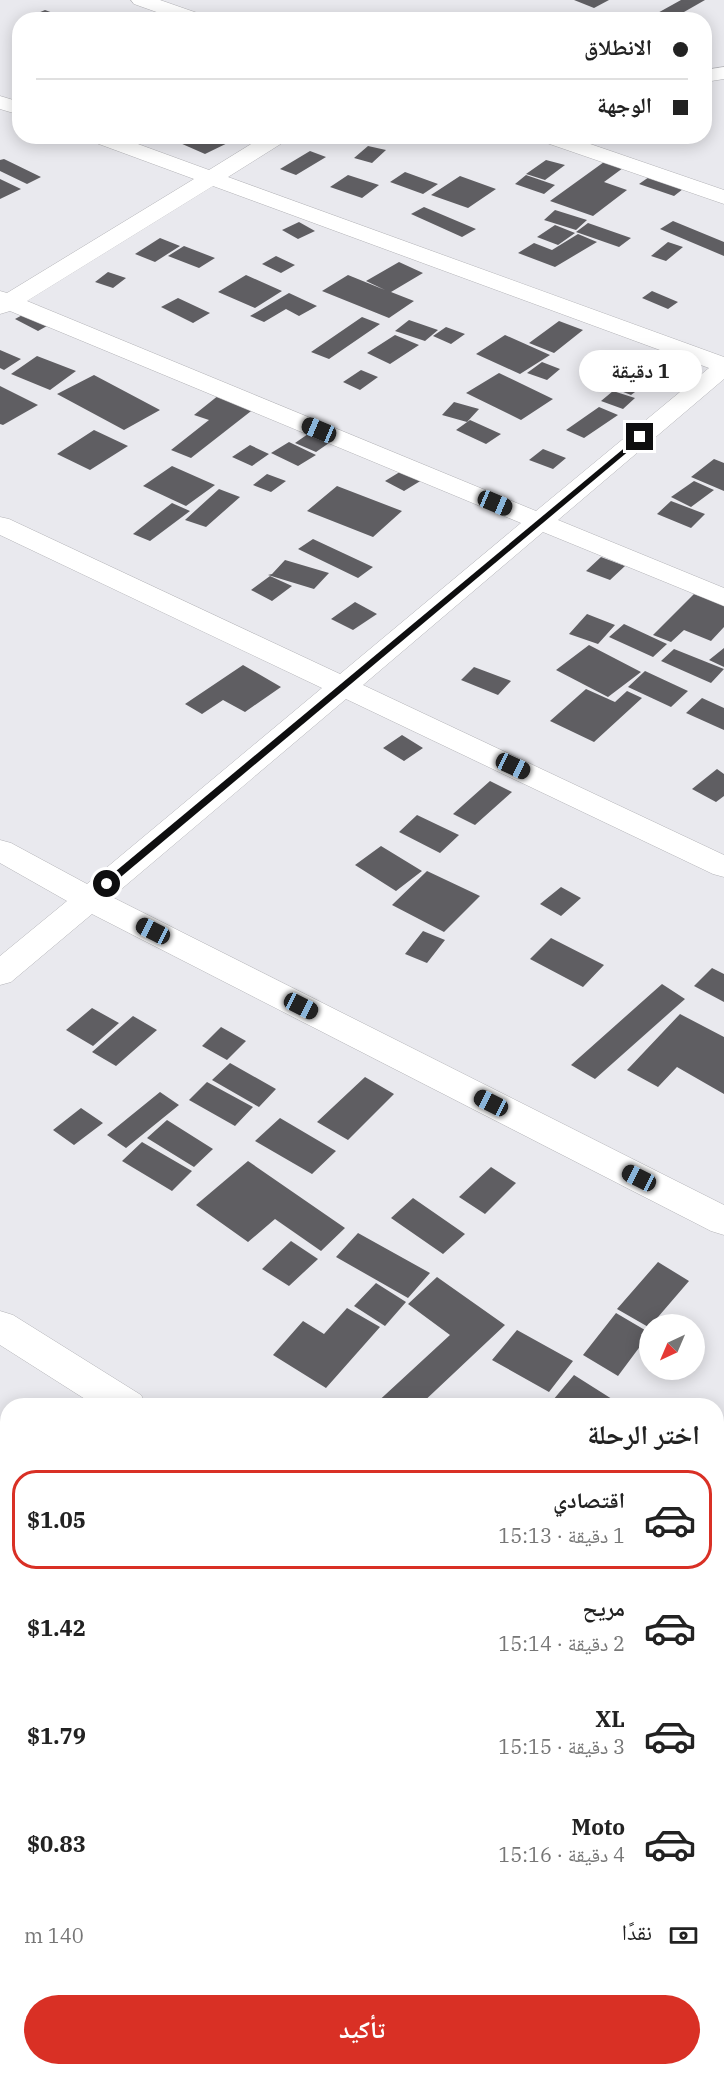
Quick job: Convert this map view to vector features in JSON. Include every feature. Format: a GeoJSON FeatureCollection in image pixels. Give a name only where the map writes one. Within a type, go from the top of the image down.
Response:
{"type":"FeatureCollection","features":[{"type":"Feature","properties":{"kind":"street"},"geometry":{"type":"LineString","coordinates":[[141,0],[176,12]]}},
{"type":"Feature","properties":{"kind":"street"},"geometry":{"type":"LineString","coordinates":[[0,974],[724,366],[117,144]]}},
{"type":"Feature","properties":{"kind":"street"},"geometry":{"type":"LineString","coordinates":[[3,302],[267,144]]}},
{"type":"Feature","properties":{"kind":"street"},"geometry":{"type":"LineString","coordinates":[[568,144],[724,197]]}},
{"type":"Feature","properties":{"kind":"street"},"geometry":{"type":"LineString","coordinates":[[3,302],[724,597]]}},
{"type":"Feature","properties":{"kind":"street"},"geometry":{"type":"LineString","coordinates":[[0,525],[724,867]]}},
{"type":"Feature","properties":{"kind":"street"},"geometry":{"type":"LineString","coordinates":[[0,850],[89,899],[724,1221]]}},
{"type":"Feature","properties":{"kind":"street"},"geometry":{"type":"LineString","coordinates":[[0,1326],[115,1398]]}},
{"type":"Feature","properties":{"kind":"building"},"geometry":{"type":"Polygon","coordinates":[[[574,0],[609,0],[594,8],[574,0]]]}},
{"type":"Feature","properties":{"kind":"building"},"geometry":{"type":"Polygon","coordinates":[[[681,0],[705,0],[684,12],[659,12],[681,0]]]}},
{"type":"Feature","properties":{"kind":"building"},"geometry":{"type":"Polygon","coordinates":[[[182,144],[226,144],[205,154],[182,144]]]}},
{"type":"Feature","properties":{"kind":"building"},"geometry":{"type":"Polygon","coordinates":[[[368,146],[386,150],[372,163],[354,158],[368,146]]]}},
{"type":"Feature","properties":{"kind":"building"},"geometry":{"type":"Polygon","coordinates":[[[310,151],[326,157],[296,175],[280,169],[310,151]]]}},
{"type":"Feature","properties":{"kind":"building"},"geometry":{"type":"Polygon","coordinates":[[[4,159],[41,177],[27,184],[0,171],[0,160],[4,159]]]}},
{"type":"Feature","properties":{"kind":"building"},"geometry":{"type":"Polygon","coordinates":[[[546,160],[565,165],[545,180],[526,174],[546,160]]]}},
{"type":"Feature","properties":{"kind":"building"},"geometry":{"type":"Polygon","coordinates":[[[604,162],[623,168],[604,182],[627,190],[593,216],[550,201],[604,162]]]}},
{"type":"Feature","properties":{"kind":"building"},"geometry":{"type":"Polygon","coordinates":[[[405,172],[438,184],[423,194],[390,182],[405,172]]]}},
{"type":"Feature","properties":{"kind":"building"},"geometry":{"type":"Polygon","coordinates":[[[348,175],[379,185],[362,198],[330,187],[348,175]]]}},
{"type":"Feature","properties":{"kind":"building"},"geometry":{"type":"Polygon","coordinates":[[[526,175],[555,185],[544,194],[515,184],[526,175]]]}},
{"type":"Feature","properties":{"kind":"building"},"geometry":{"type":"Polygon","coordinates":[[[460,176],[496,189],[468,208],[431,195],[460,176]]]}},
{"type":"Feature","properties":{"kind":"building"},"geometry":{"type":"Polygon","coordinates":[[[649,177],[683,189],[674,196],[639,184],[649,177]]]}},
{"type":"Feature","properties":{"kind":"building"},"geometry":{"type":"Polygon","coordinates":[[[0,179],[21,189],[0,199],[0,179]]]}},
{"type":"Feature","properties":{"kind":"building"},"geometry":{"type":"Polygon","coordinates":[[[424,207],[476,229],[462,237],[411,214],[424,207]]]}},
{"type":"Feature","properties":{"kind":"building"},"geometry":{"type":"Polygon","coordinates":[[[555,210],[587,220],[576,230],[544,220],[555,210]]]}},
{"type":"Feature","properties":{"kind":"building"},"geometry":{"type":"Polygon","coordinates":[[[673,221],[724,242],[724,256],[660,229],[673,221]]]}},
{"type":"Feature","properties":{"kind":"building"},"geometry":{"type":"Polygon","coordinates":[[[299,222],[315,231],[298,239],[282,230],[299,222]]]}},
{"type":"Feature","properties":{"kind":"building"},"geometry":{"type":"Polygon","coordinates":[[[588,223],[631,238],[619,247],[576,232],[588,223]]]}},
{"type":"Feature","properties":{"kind":"building"},"geometry":{"type":"Polygon","coordinates":[[[555,225],[575,233],[558,245],[537,237],[555,225]]]}},
{"type":"Feature","properties":{"kind":"building"},"geometry":{"type":"Polygon","coordinates":[[[578,234],[597,242],[555,267],[518,253],[534,243],[552,250],[578,234]]]}},
{"type":"Feature","properties":{"kind":"building"},"geometry":{"type":"Polygon","coordinates":[[[160,238],[180,246],[155,262],[135,254],[160,238]]]}},
{"type":"Feature","properties":{"kind":"building"},"geometry":{"type":"Polygon","coordinates":[[[668,242],[683,247],[666,261],[651,256],[668,242]]]}},
{"type":"Feature","properties":{"kind":"building"},"geometry":{"type":"Polygon","coordinates":[[[184,246],[215,258],[199,268],[168,256],[184,246]]]}},
{"type":"Feature","properties":{"kind":"building"},"geometry":{"type":"Polygon","coordinates":[[[276,256],[295,265],[281,273],[262,264],[276,256]]]}},
{"type":"Feature","properties":{"kind":"building"},"geometry":{"type":"Polygon","coordinates":[[[399,262],[423,273],[391,292],[414,301],[389,318],[322,291],[348,275],[385,290],[366,281],[399,262]]]}},
{"type":"Feature","properties":{"kind":"building"},"geometry":{"type":"Polygon","coordinates":[[[108,272],[126,278],[113,288],[95,282],[108,272]]]}},
{"type":"Feature","properties":{"kind":"building"},"geometry":{"type":"Polygon","coordinates":[[[246,275],[282,291],[255,308],[218,292],[246,275]]]}},
{"type":"Feature","properties":{"kind":"building"},"geometry":{"type":"Polygon","coordinates":[[[652,291],[678,302],[668,309],[642,298],[652,291]]]}},
{"type":"Feature","properties":{"kind":"building"},"geometry":{"type":"Polygon","coordinates":[[[289,293],[317,306],[299,316],[286,309],[264,322],[250,316],[289,293]]]}},
{"type":"Feature","properties":{"kind":"building"},"geometry":{"type":"Polygon","coordinates":[[[178,298],[210,313],[193,323],[161,307],[178,298]]]}},
{"type":"Feature","properties":{"kind":"building"},"geometry":{"type":"Polygon","coordinates":[[[39,306],[63,317],[38,331],[15,319],[39,306]]]}},
{"type":"Feature","properties":{"kind":"building"},"geometry":{"type":"Polygon","coordinates":[[[362,317],[380,324],[329,359],[311,352],[362,317]]]}},
{"type":"Feature","properties":{"kind":"building"},"geometry":{"type":"Polygon","coordinates":[[[409,320],[438,330],[425,341],[395,331],[409,320]]]}},
{"type":"Feature","properties":{"kind":"building"},"geometry":{"type":"Polygon","coordinates":[[[559,321],[583,330],[554,353],[529,343],[559,321]]]}},
{"type":"Feature","properties":{"kind":"building"},"geometry":{"type":"Polygon","coordinates":[[[446,327],[465,334],[451,344],[433,336],[446,327]]]}},
{"type":"Feature","properties":{"kind":"building"},"geometry":{"type":"Polygon","coordinates":[[[395,335],[419,345],[390,364],[367,353],[395,335]]]}},
{"type":"Feature","properties":{"kind":"building"},"geometry":{"type":"Polygon","coordinates":[[[505,335],[550,355],[520,374],[476,354],[505,335]]]}},
{"type":"Feature","properties":{"kind":"building"},"geometry":{"type":"Polygon","coordinates":[[[0,350],[21,359],[4,370],[0,368],[0,350]]]}},
{"type":"Feature","properties":{"kind":"building"},"geometry":{"type":"Polygon","coordinates":[[[37,356],[76,371],[50,390],[11,374],[37,356]]]}},
{"type":"Feature","properties":{"kind":"building"},"geometry":{"type":"Polygon","coordinates":[[[542,362],[560,369],[547,380],[527,373],[542,362]]]}},
{"type":"Feature","properties":{"kind":"building"},"geometry":{"type":"Polygon","coordinates":[[[361,370],[378,377],[360,390],[343,382],[361,370]]]}},
{"type":"Feature","properties":{"kind":"building"},"geometry":{"type":"Polygon","coordinates":[[[499,373],[553,399],[521,420],[466,393],[499,373]]]}},
{"type":"Feature","properties":{"kind":"building"},"geometry":{"type":"Polygon","coordinates":[[[94,375],[160,410],[124,430],[57,394],[94,375]]]}},
{"type":"Feature","properties":{"kind":"building"},"geometry":{"type":"Polygon","coordinates":[[[629,376],[647,383],[631,395],[613,388],[629,376]]]}},
{"type":"Feature","properties":{"kind":"building"},"geometry":{"type":"Polygon","coordinates":[[[0,386],[38,405],[3,425],[0,424],[0,386]]]}},
{"type":"Feature","properties":{"kind":"building"},"geometry":{"type":"Polygon","coordinates":[[[613,391],[635,398],[623,409],[601,401],[613,391]]]}},
{"type":"Feature","properties":{"kind":"building"},"geometry":{"type":"Polygon","coordinates":[[[219,395],[255,408],[191,458],[171,450],[209,420],[194,415],[219,395]]]}},
{"type":"Feature","properties":{"kind":"building"},"geometry":{"type":"Polygon","coordinates":[[[454,402],[479,409],[467,422],[442,415],[454,402]]]}},
{"type":"Feature","properties":{"kind":"building"},"geometry":{"type":"Polygon","coordinates":[[[599,407],[618,415],[584,438],[566,430],[599,407]]]}},
{"type":"Feature","properties":{"kind":"building"},"geometry":{"type":"Polygon","coordinates":[[[470,420],[501,434],[486,444],[456,430],[470,420]]]}},
{"type":"Feature","properties":{"kind":"building"},"geometry":{"type":"Polygon","coordinates":[[[94,430],[128,446],[90,470],[57,454],[94,430]]]}},
{"type":"Feature","properties":{"kind":"building"},"geometry":{"type":"Polygon","coordinates":[[[308,434],[329,443],[316,452],[295,443],[308,434]]]}},
{"type":"Feature","properties":{"kind":"building"},"geometry":{"type":"Polygon","coordinates":[[[289,442],[316,455],[298,466],[271,453],[289,442]]]}},
{"type":"Feature","properties":{"kind":"building"},"geometry":{"type":"Polygon","coordinates":[[[250,445],[269,454],[252,466],[232,457],[250,445]]]}},
{"type":"Feature","properties":{"kind":"building"},"geometry":{"type":"Polygon","coordinates":[[[543,449],[566,458],[553,469],[529,460],[543,449]]]}},
{"type":"Feature","properties":{"kind":"building"},"geometry":{"type":"Polygon","coordinates":[[[714,459],[724,463],[724,491],[691,477],[714,459]]]}},
{"type":"Feature","properties":{"kind":"building"},"geometry":{"type":"Polygon","coordinates":[[[172,466],[215,485],[186,506],[143,486],[172,466]]]}},
{"type":"Feature","properties":{"kind":"building"},"geometry":{"type":"Polygon","coordinates":[[[403,470],[422,480],[404,491],[385,481],[403,470]]]}},
{"type":"Feature","properties":{"kind":"building"},"geometry":{"type":"Polygon","coordinates":[[[267,474],[286,481],[271,492],[253,485],[267,474]]]}},
{"type":"Feature","properties":{"kind":"building"},"geometry":{"type":"Polygon","coordinates":[[[694,481],[714,490],[691,507],[671,497],[694,481]]]}},
{"type":"Feature","properties":{"kind":"building"},"geometry":{"type":"Polygon","coordinates":[[[337,486],[402,511],[373,537],[307,511],[337,486]]]}},
{"type":"Feature","properties":{"kind":"building"},"geometry":{"type":"Polygon","coordinates":[[[219,489],[240,497],[206,527],[185,520],[219,489]]]}},
{"type":"Feature","properties":{"kind":"building"},"geometry":{"type":"Polygon","coordinates":[[[671,501],[705,514],[691,528],[657,514],[671,501]]]}},
{"type":"Feature","properties":{"kind":"building"},"geometry":{"type":"Polygon","coordinates":[[[172,503],[190,511],[150,541],[133,534],[172,503]]]}},
{"type":"Feature","properties":{"kind":"building"},"geometry":{"type":"Polygon","coordinates":[[[313,539],[373,567],[358,578],[298,549],[313,539]]]}},
{"type":"Feature","properties":{"kind":"building"},"geometry":{"type":"Polygon","coordinates":[[[601,557],[625,566],[610,580],[586,571],[601,557]]]}},
{"type":"Feature","properties":{"kind":"building"},"geometry":{"type":"Polygon","coordinates":[[[285,560],[329,573],[314,589],[268,575],[272,574],[285,560]]]}},
{"type":"Feature","properties":{"kind":"building"},"geometry":{"type":"Polygon","coordinates":[[[270,576],[292,586],[272,601],[251,590],[270,576]]]}},
{"type":"Feature","properties":{"kind":"building"},"geometry":{"type":"Polygon","coordinates":[[[694,594],[724,605],[724,627],[711,641],[684,630],[671,642],[653,635],[694,594]]]}},
{"type":"Feature","properties":{"kind":"building"},"geometry":{"type":"Polygon","coordinates":[[[355,602],[377,614],[353,630],[331,619],[355,602]]]}},
{"type":"Feature","properties":{"kind":"building"},"geometry":{"type":"Polygon","coordinates":[[[587,614],[615,625],[598,644],[569,634],[587,614]]]}},
{"type":"Feature","properties":{"kind":"building"},"geometry":{"type":"Polygon","coordinates":[[[624,624],[667,644],[653,657],[609,637],[624,624]]]}},
{"type":"Feature","properties":{"kind":"building"},"geometry":{"type":"Polygon","coordinates":[[[589,645],[641,672],[608,697],[556,670],[589,645]]]}},
{"type":"Feature","properties":{"kind":"building"},"geometry":{"type":"Polygon","coordinates":[[[724,648],[724,667],[709,660],[724,648]]]}},
{"type":"Feature","properties":{"kind":"building"},"geometry":{"type":"Polygon","coordinates":[[[674,649],[724,669],[711,683],[661,661],[674,649]]]}},
{"type":"Feature","properties":{"kind":"building"},"geometry":{"type":"Polygon","coordinates":[[[243,665],[281,687],[245,712],[223,700],[202,714],[185,704],[243,665]]]}},
{"type":"Feature","properties":{"kind":"building"},"geometry":{"type":"Polygon","coordinates":[[[474,667],[511,681],[498,695],[461,680],[474,667]]]}},
{"type":"Feature","properties":{"kind":"building"},"geometry":{"type":"Polygon","coordinates":[[[645,671],[688,691],[671,707],[628,687],[645,671]]]}},
{"type":"Feature","properties":{"kind":"building"},"geometry":{"type":"Polygon","coordinates":[[[586,689],[615,702],[627,691],[642,698],[594,742],[550,721],[586,689]]]}},
{"type":"Feature","properties":{"kind":"building"},"geometry":{"type":"Polygon","coordinates":[[[702,698],[724,708],[724,730],[686,713],[702,698]]]}},
{"type":"Feature","properties":{"kind":"building"},"geometry":{"type":"Polygon","coordinates":[[[402,735],[423,748],[404,761],[383,748],[402,735]]]}},
{"type":"Feature","properties":{"kind":"building"},"geometry":{"type":"Polygon","coordinates":[[[717,769],[724,774],[724,796],[716,802],[692,789],[717,769]]]}},
{"type":"Feature","properties":{"kind":"building"},"geometry":{"type":"Polygon","coordinates":[[[490,781],[512,792],[475,825],[453,814],[490,781]]]}},
{"type":"Feature","properties":{"kind":"building"},"geometry":{"type":"Polygon","coordinates":[[[417,815],[459,835],[440,853],[399,832],[417,815]]]}},
{"type":"Feature","properties":{"kind":"building"},"geometry":{"type":"Polygon","coordinates":[[[381,846],[422,871],[396,891],[355,865],[381,846]]]}},
{"type":"Feature","properties":{"kind":"building"},"geometry":{"type":"Polygon","coordinates":[[[427,871],[480,896],[444,932],[392,905],[427,871]]]}},
{"type":"Feature","properties":{"kind":"building"},"geometry":{"type":"Polygon","coordinates":[[[561,887],[581,898],[561,916],[540,904],[561,887]]]}},
{"type":"Feature","properties":{"kind":"building"},"geometry":{"type":"Polygon","coordinates":[[[423,931],[445,940],[427,963],[405,954],[423,931]]]}},
{"type":"Feature","properties":{"kind":"building"},"geometry":{"type":"Polygon","coordinates":[[[551,938],[604,965],[583,987],[530,959],[551,938]]]}},
{"type":"Feature","properties":{"kind":"building"},"geometry":{"type":"Polygon","coordinates":[[[712,968],[724,974],[724,1002],[694,986],[712,968]]]}},
{"type":"Feature","properties":{"kind":"building"},"geometry":{"type":"Polygon","coordinates":[[[662,984],[685,999],[595,1079],[571,1065],[662,984]]]}},
{"type":"Feature","properties":{"kind":"building"},"geometry":{"type":"Polygon","coordinates":[[[92,1008],[119,1023],[93,1046],[66,1030],[92,1008]]]}},
{"type":"Feature","properties":{"kind":"building"},"geometry":{"type":"Polygon","coordinates":[[[680,1014],[724,1037],[724,1094],[677,1067],[658,1087],[627,1070],[680,1014]]]}},
{"type":"Feature","properties":{"kind":"building"},"geometry":{"type":"Polygon","coordinates":[[[133,1016],[157,1030],[116,1066],[92,1052],[133,1016]]]}},
{"type":"Feature","properties":{"kind":"building"},"geometry":{"type":"Polygon","coordinates":[[[221,1027],[246,1041],[227,1060],[202,1046],[221,1027]]]}},
{"type":"Feature","properties":{"kind":"building"},"geometry":{"type":"Polygon","coordinates":[[[230,1063],[276,1089],[259,1107],[212,1080],[230,1063]]]}},
{"type":"Feature","properties":{"kind":"building"},"geometry":{"type":"Polygon","coordinates":[[[365,1077],[394,1094],[348,1140],[317,1122],[365,1077]]]}},
{"type":"Feature","properties":{"kind":"building"},"geometry":{"type":"Polygon","coordinates":[[[207,1082],[253,1107],[235,1126],[189,1100],[207,1082]]]}},
{"type":"Feature","properties":{"kind":"building"},"geometry":{"type":"Polygon","coordinates":[[[160,1092],[179,1105],[126,1148],[107,1135],[160,1092]]]}},
{"type":"Feature","properties":{"kind":"building"},"geometry":{"type":"Polygon","coordinates":[[[81,1108],[103,1123],[74,1145],[53,1130],[81,1108]]]}},
{"type":"Feature","properties":{"kind":"building"},"geometry":{"type":"Polygon","coordinates":[[[280,1118],[336,1151],[312,1174],[255,1141],[280,1118]]]}},
{"type":"Feature","properties":{"kind":"building"},"geometry":{"type":"Polygon","coordinates":[[[167,1120],[213,1149],[194,1167],[147,1138],[167,1120]]]}},
{"type":"Feature","properties":{"kind":"building"},"geometry":{"type":"Polygon","coordinates":[[[142,1142],[192,1171],[172,1191],[122,1161],[142,1142]]]}},
{"type":"Feature","properties":{"kind":"building"},"geometry":{"type":"Polygon","coordinates":[[[248,1161],[345,1228],[321,1251],[275,1219],[248,1242],[196,1205],[248,1161]]]}},
{"type":"Feature","properties":{"kind":"building"},"geometry":{"type":"Polygon","coordinates":[[[491,1167],[516,1183],[485,1214],[459,1197],[491,1167]]]}},
{"type":"Feature","properties":{"kind":"building"},"geometry":{"type":"Polygon","coordinates":[[[413,1198],[465,1234],[443,1254],[391,1218],[413,1198]]]}},
{"type":"Feature","properties":{"kind":"building"},"geometry":{"type":"Polygon","coordinates":[[[358,1233],[430,1273],[408,1298],[336,1257],[358,1233]]]}},
{"type":"Feature","properties":{"kind":"building"},"geometry":{"type":"Polygon","coordinates":[[[291,1241],[318,1259],[289,1286],[262,1269],[291,1241]]]}},
{"type":"Feature","properties":{"kind":"building"},"geometry":{"type":"Polygon","coordinates":[[[658,1262],[689,1281],[661,1314],[639,1314],[639,1322],[617,1309],[658,1262]]]}},
{"type":"Feature","properties":{"kind":"building"},"geometry":{"type":"Polygon","coordinates":[[[437,1277],[505,1325],[427,1398],[382,1398],[450,1335],[408,1304],[437,1277]]]}},
{"type":"Feature","properties":{"kind":"building"},"geometry":{"type":"Polygon","coordinates":[[[376,1283],[406,1302],[385,1326],[354,1306],[376,1283]]]}},
{"type":"Feature","properties":{"kind":"building"},"geometry":{"type":"Polygon","coordinates":[[[347,1308],[380,1327],[326,1388],[273,1355],[303,1321],[324,1334],[347,1308]]]}},
{"type":"Feature","properties":{"kind":"building"},"geometry":{"type":"Polygon","coordinates":[[[616,1313],[639,1327],[639,1348],[618,1376],[583,1355],[616,1313]]]}},
{"type":"Feature","properties":{"kind":"building"},"geometry":{"type":"Polygon","coordinates":[[[517,1330],[573,1361],[549,1392],[492,1360],[517,1330]]]}},
{"type":"Feature","properties":{"kind":"building"},"geometry":{"type":"Polygon","coordinates":[[[574,1375],[610,1398],[555,1398],[574,1375]]]}},
{"type":"Feature","properties":{"kind":"route"},"geometry":{"type":"LineString","coordinates":[[107,884],[640,437]]}}]}
